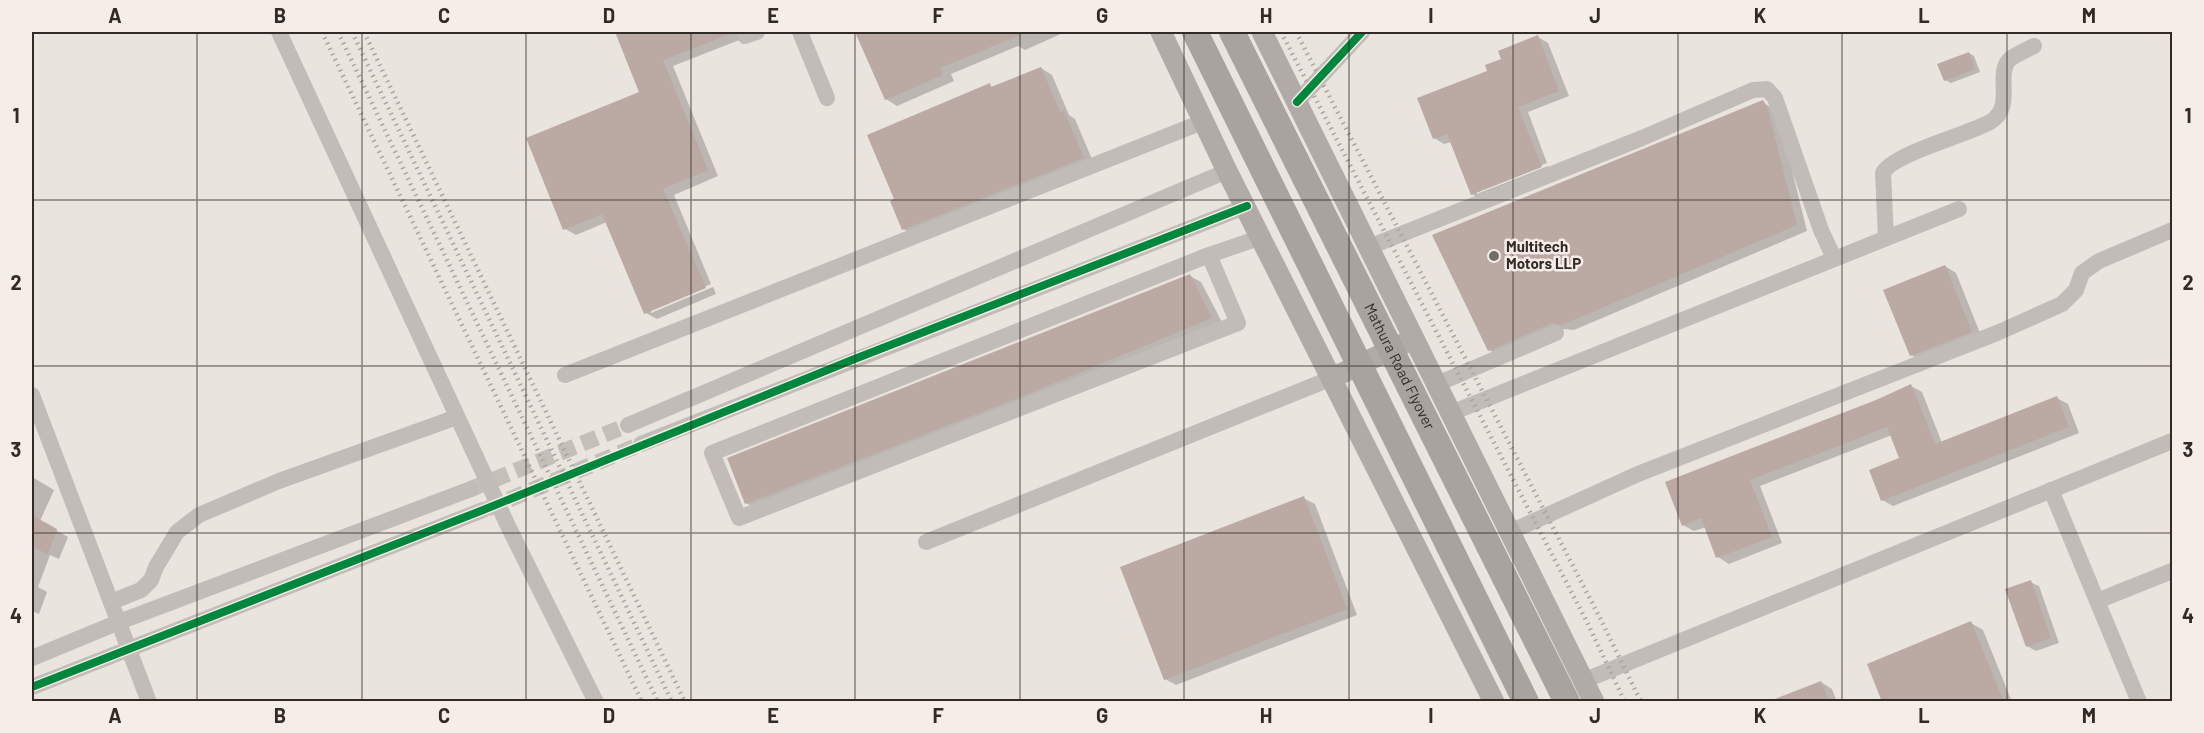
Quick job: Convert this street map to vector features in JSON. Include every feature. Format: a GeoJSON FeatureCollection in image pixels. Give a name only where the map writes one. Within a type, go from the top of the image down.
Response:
{"type":"FeatureCollection","features":[{"type":"Feature","properties":{"kind":"highway"},"geometry":{"type":"LineString","coordinates":[[1196,32],[1526,702]]}},
{"type":"Feature","properties":{"kind":"highway","name":"Mathura Road Flyover"},"geometry":{"type":"LineString","coordinates":[[1232,32],[1567,702]]}},
{"type":"Feature","properties":{"kind":"main road"},"geometry":{"type":"LineString","coordinates":[[1161,32],[1227,171],[1247,206],[1494,702]]}},
{"type":"Feature","properties":{"kind":"main road"},"geometry":{"type":"LineString","coordinates":[[1262,32],[1594,702]]}},
{"type":"Feature","properties":{"kind":"main road"},"geometry":{"type":"LineString","coordinates":[[1332,378],[1414,339]]}},
{"type":"Feature","properties":{"kind":"street"},"geometry":{"type":"LineString","coordinates":[[279,32],[507,526],[596,702]]}},
{"type":"Feature","properties":{"kind":"street"},"geometry":{"type":"LineString","coordinates":[[800,32],[827,98]]}},
{"type":"Feature","properties":{"kind":"street"},"geometry":{"type":"LineString","coordinates":[[1297,102],[1362,32]]}},
{"type":"Feature","properties":{"kind":"street"},"geometry":{"type":"LineString","coordinates":[[1886,238],[1883,172],[1886,166],[1903,156],[1945,142],[1992,121],[1999,114],[2004,101],[2006,64],[2010,59],[2034,46]]}},
{"type":"Feature","properties":{"kind":"street"},"geometry":{"type":"LineString","coordinates":[[1369,247],[1642,138],[1754,90],[1767,89],[1775,98],[1821,230],[1834,258]]}},
{"type":"Feature","properties":{"kind":"street"},"geometry":{"type":"LineString","coordinates":[[566,375],[1205,121]]}},
{"type":"Feature","properties":{"kind":"street"},"geometry":{"type":"LineString","coordinates":[[627,425],[1227,171]]}},
{"type":"Feature","properties":{"kind":"street"},"geometry":{"type":"LineString","coordinates":[[641,444],[1247,206]]}},
{"type":"Feature","properties":{"kind":"street"},"geometry":{"type":"LineString","coordinates":[[1451,413],[1959,209]]}},
{"type":"Feature","properties":{"kind":"street"},"geometry":{"type":"LineString","coordinates":[[1510,532],[1638,474],[1997,333],[2062,304],[2076,290],[2082,273],[2099,261],[2172,230]]}},
{"type":"Feature","properties":{"kind":"street"},"geometry":{"type":"LineString","coordinates":[[1209,255],[1238,323],[739,518],[712,453],[1209,255],[1262,237]]}},
{"type":"Feature","properties":{"kind":"street"},"geometry":{"type":"LineString","coordinates":[[1437,384],[1556,333]]}},
{"type":"Feature","properties":{"kind":"street"},"geometry":{"type":"LineString","coordinates":[[926,542],[1332,378]]}},
{"type":"Feature","properties":{"kind":"street"},"geometry":{"type":"LineString","coordinates":[[32,395],[149,702]]}},
{"type":"Feature","properties":{"kind":"street"},"geometry":{"type":"LineString","coordinates":[[111,602],[141,590],[151,580],[177,532],[199,514],[279,481],[457,417]]}},
{"type":"Feature","properties":{"kind":"street"},"geometry":{"type":"LineString","coordinates":[[1583,681],[2172,441]]}},
{"type":"Feature","properties":{"kind":"street"},"geometry":{"type":"LineString","coordinates":[[32,658],[119,622],[471,489]]}},
{"type":"Feature","properties":{"kind":"street"},"geometry":{"type":"LineString","coordinates":[[2051,490],[2139,702]]}},
{"type":"Feature","properties":{"kind":"street"},"geometry":{"type":"LineString","coordinates":[[32,687],[483,510]]}},
{"type":"Feature","properties":{"kind":"street"},"geometry":{"type":"LineString","coordinates":[[2097,601],[2172,571]]}},
{"type":"Feature","properties":{"kind":"building"},"geometry":{"type":"Polygon","coordinates":[[[615,32],[733,33],[663,60],[708,170],[663,189],[706,288],[644,314],[602,214],[563,230],[526,138],[639,92],[615,32]]]}},
{"type":"Feature","properties":{"kind":"building"},"geometry":{"type":"Polygon","coordinates":[[[855,32],[1027,32],[940,68],[943,75],[885,100],[855,32]]]}},
{"type":"Feature","properties":{"kind":"building"},"geometry":{"type":"Polygon","coordinates":[[[1538,35],[1559,91],[1518,107],[1542,167],[1471,195],[1447,134],[1433,139],[1417,98],[1487,71],[1485,65],[1501,59],[1498,51],[1538,35]]]}},
{"type":"Feature","properties":{"kind":"building"},"geometry":{"type":"Polygon","coordinates":[[[1969,52],[1975,69],[1944,81],[1937,64],[1969,52]]]}},
{"type":"Feature","properties":{"kind":"building"},"geometry":{"type":"Polygon","coordinates":[[[1041,67],[1060,112],[1064,111],[1084,158],[902,230],[890,201],[894,199],[867,135],[990,83],[991,87],[1041,67]]]}},
{"type":"Feature","properties":{"kind":"building"},"geometry":{"type":"Polygon","coordinates":[[[1763,100],[1767,106],[1797,225],[1562,325],[1552,323],[1488,351],[1432,235],[1763,100]]]}},
{"type":"Feature","properties":{"kind":"building"},"geometry":{"type":"Polygon","coordinates":[[[1945,265],[1972,332],[1910,356],[1883,290],[1945,265]]]}},
{"type":"Feature","properties":{"kind":"building"},"geometry":{"type":"Polygon","coordinates":[[[1190,274],[1212,318],[1018,398],[745,504],[727,458],[1190,274]]]}},
{"type":"Feature","properties":{"kind":"building"},"geometry":{"type":"Polygon","coordinates":[[[1911,384],[1935,444],[2057,396],[2069,427],[1881,501],[1869,470],[1899,458],[1887,427],[1750,480],[1772,537],[1716,558],[1701,518],[1682,526],[1665,482],[1876,400],[1911,384]]]}},
{"type":"Feature","properties":{"kind":"building"},"geometry":{"type":"Polygon","coordinates":[[[1304,496],[1347,609],[1164,680],[1120,567],[1304,496]]]}},
{"type":"Feature","properties":{"kind":"building"},"geometry":{"type":"Polygon","coordinates":[[[32,515],[57,529],[48,554],[32,547],[32,515]]]}},
{"type":"Feature","properties":{"kind":"building"},"geometry":{"type":"Polygon","coordinates":[[[2031,580],[2051,638],[2026,647],[2005,589],[2031,580]]]}},
{"type":"Feature","properties":{"kind":"building"},"geometry":{"type":"Polygon","coordinates":[[[1971,621],[2004,702],[1882,702],[1867,664],[1971,621]]]}},
{"type":"Feature","properties":{"kind":"building"},"geometry":{"type":"Polygon","coordinates":[[[1821,681],[1829,702],[1770,702],[1770,701],[1821,681]]]}},
{"type":"Feature","properties":{"kind":"tunnel"},"geometry":{"type":"LineString","coordinates":[[471,489],[628,425]]}},
{"type":"Feature","properties":{"kind":"tunnel"},"geometry":{"type":"LineString","coordinates":[[487,509],[641,444]]}},
{"type":"Feature","properties":{"kind":"railway"},"geometry":{"type":"LineString","coordinates":[[322,32],[642,702]]}},
{"type":"Feature","properties":{"kind":"railway"},"geometry":{"type":"LineString","coordinates":[[338,32],[658,702]]}},
{"type":"Feature","properties":{"kind":"railway"},"geometry":{"type":"LineString","coordinates":[[352,32],[672,702]]}},
{"type":"Feature","properties":{"kind":"railway"},"geometry":{"type":"LineString","coordinates":[[364,32],[685,702]]}},
{"type":"Feature","properties":{"kind":"railway"},"geometry":{"type":"LineString","coordinates":[[1281,32],[1588,624],[1625,702]]}},
{"type":"Feature","properties":{"kind":"railway"},"geometry":{"type":"LineString","coordinates":[[1296,32],[1600,618],[1641,702]]}},
{"type":"Feature","properties":{"kind":"cycle path"},"geometry":{"type":"LineString","coordinates":[[1297,102],[1362,32]]}},
{"type":"Feature","properties":{"kind":"cycle path"},"geometry":{"type":"LineString","coordinates":[[32,687],[483,510],[852,360],[1247,206]]}},
{"type":"Feature","properties":{"kind":"place","name":"Multitech Motors LLP"},"geometry":{"type":"Point","coordinates":[1494,256]}}]}
